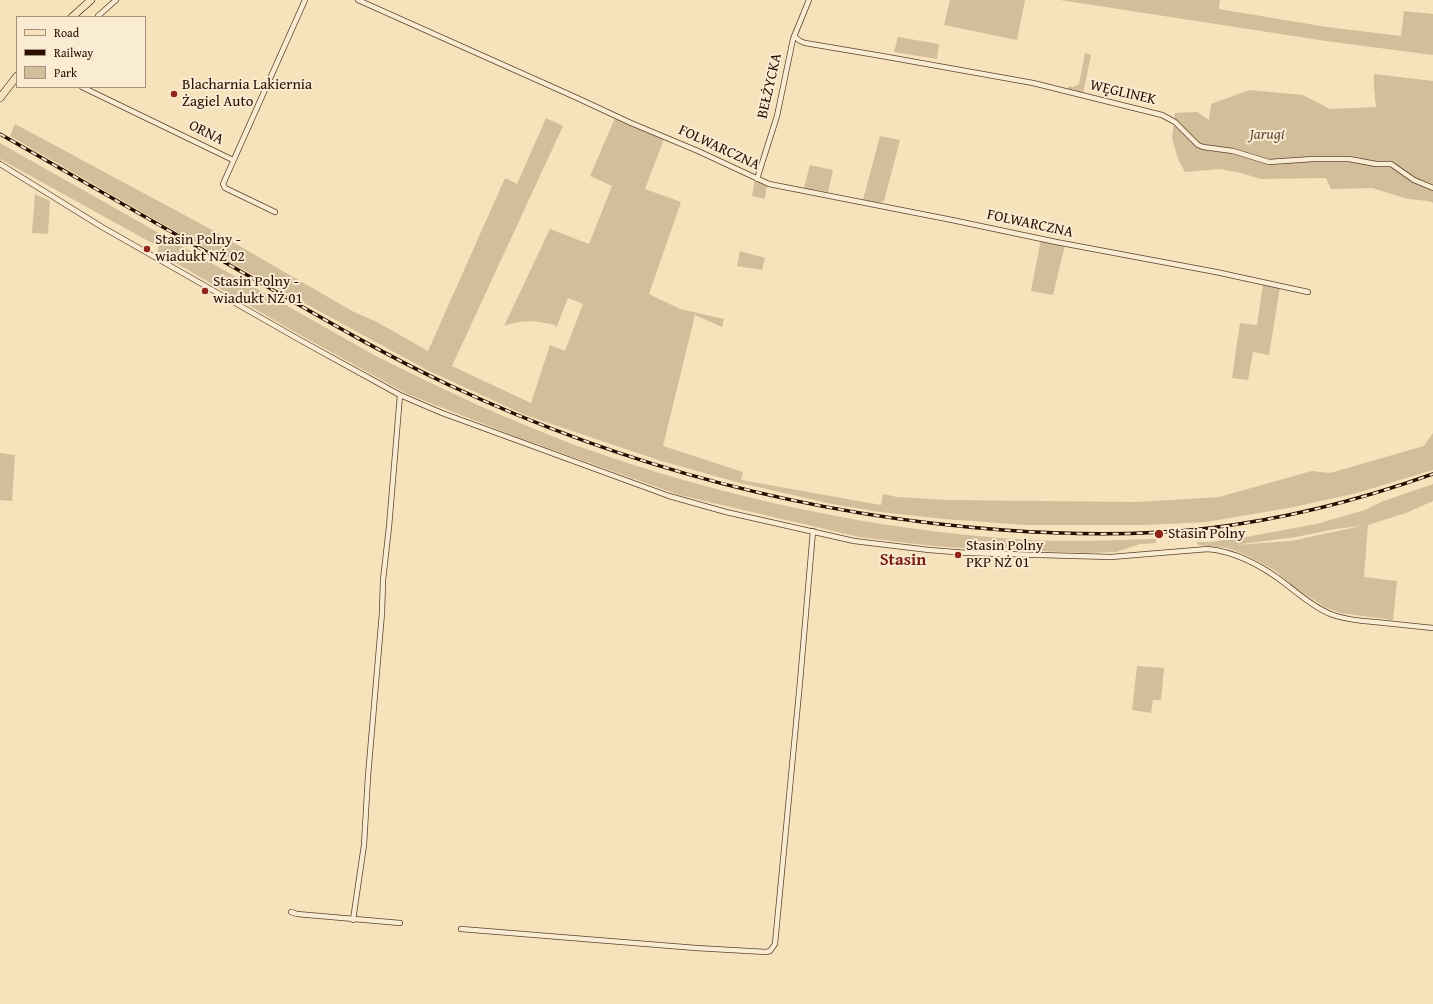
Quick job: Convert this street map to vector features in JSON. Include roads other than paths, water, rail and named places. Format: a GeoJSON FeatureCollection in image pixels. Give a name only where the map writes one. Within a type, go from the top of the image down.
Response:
{"type":"FeatureCollection","features":[{"type":"Feature","properties":{"kind":"main road"},"geometry":{"type":"LineString","coordinates":[[73,16],[91,0]]}},
{"type":"Feature","properties":{"kind":"main road"},"geometry":{"type":"LineString","coordinates":[[0,98],[16,77]]}},
{"type":"Feature","properties":{"kind":"street"},"geometry":{"type":"LineString","coordinates":[[98,16],[116,0]]}},
{"type":"Feature","properties":{"kind":"street"},"geometry":{"type":"LineString","coordinates":[[275,212],[225,188],[223,184],[306,0]]}},
{"type":"Feature","properties":{"kind":"street","name":"FOLWARCZNA"},"geometry":{"type":"LineString","coordinates":[[358,0],[769,184],[1216,272],[1308,292]]}},
{"type":"Feature","properties":{"kind":"street","name":"BEŁŻYCKA"},"geometry":{"type":"LineString","coordinates":[[757,179],[777,116],[794,36],[809,0]]}},
{"type":"Feature","properties":{"kind":"street","name":"WĘGLINEK"},"geometry":{"type":"LineString","coordinates":[[794,36],[800,42],[1033,83],[1162,115],[1175,122],[1198,145],[1202,147],[1233,150],[1269,162],[1313,159],[1349,159],[1376,164],[1391,164],[1414,180],[1433,188]]}},
{"type":"Feature","properties":{"kind":"street","name":"ORNA"},"geometry":{"type":"LineString","coordinates":[[84,88],[233,160]]}},
{"type":"Feature","properties":{"kind":"street"},"geometry":{"type":"LineString","coordinates":[[0,164],[102,227],[400,395],[442,413],[669,496],[719,510],[854,541],[968,553],[1111,557],[1208,549],[1223,551],[1235,554],[1256,564],[1311,603],[1334,615],[1350,619],[1433,628]]}},
{"type":"Feature","properties":{"kind":"street"},"geometry":{"type":"LineString","coordinates":[[354,920],[364,845],[368,776],[382,613],[383,580],[400,395]]}},
{"type":"Feature","properties":{"kind":"street"},"geometry":{"type":"LineString","coordinates":[[460,929],[696,948],[766,952],[770,950],[775,944],[813,531]]}},
{"type":"Feature","properties":{"kind":"street"},"geometry":{"type":"LineString","coordinates":[[291,912],[297,914],[400,924]]}},
{"type":"Feature","properties":{"kind":"railway"},"geometry":{"type":"LineString","coordinates":[[0,134],[346,332],[449,385],[515,414],[582,440],[650,463],[719,483],[860,513],[931,523],[1029,532],[1106,534],[1184,531],[1238,524],[1295,514],[1378,492],[1433,474]]}},
{"type":"Feature","properties":{"kind":"place","name":"Blacharnia Lakiernia Żagiel Auto"},"geometry":{"type":"Point","coordinates":[174,94]}},
{"type":"Feature","properties":{"kind":"place","name":"Stasin Polny - wiadukt NŻ 02"},"geometry":{"type":"Point","coordinates":[147,249]}},
{"type":"Feature","properties":{"kind":"place","name":"Stasin Polny - wiadukt NŻ 01"},"geometry":{"type":"Point","coordinates":[205,291]}},
{"type":"Feature","properties":{"kind":"place","name":"Stasin Polny"},"geometry":{"type":"Point","coordinates":[1159,534]}},
{"type":"Feature","properties":{"kind":"place","name":"Stasin Polny PKP NŻ 01"},"geometry":{"type":"Point","coordinates":[958,555]}},
{"type":"Feature","properties":{"kind":"district","name":"Stasin"},"geometry":{"type":"Point","coordinates":[903,561]}},
{"type":"Feature","properties":{"kind":"park label","name":"Jarugi"},"geometry":{"type":"Point","coordinates":[1267,135]}}]}
